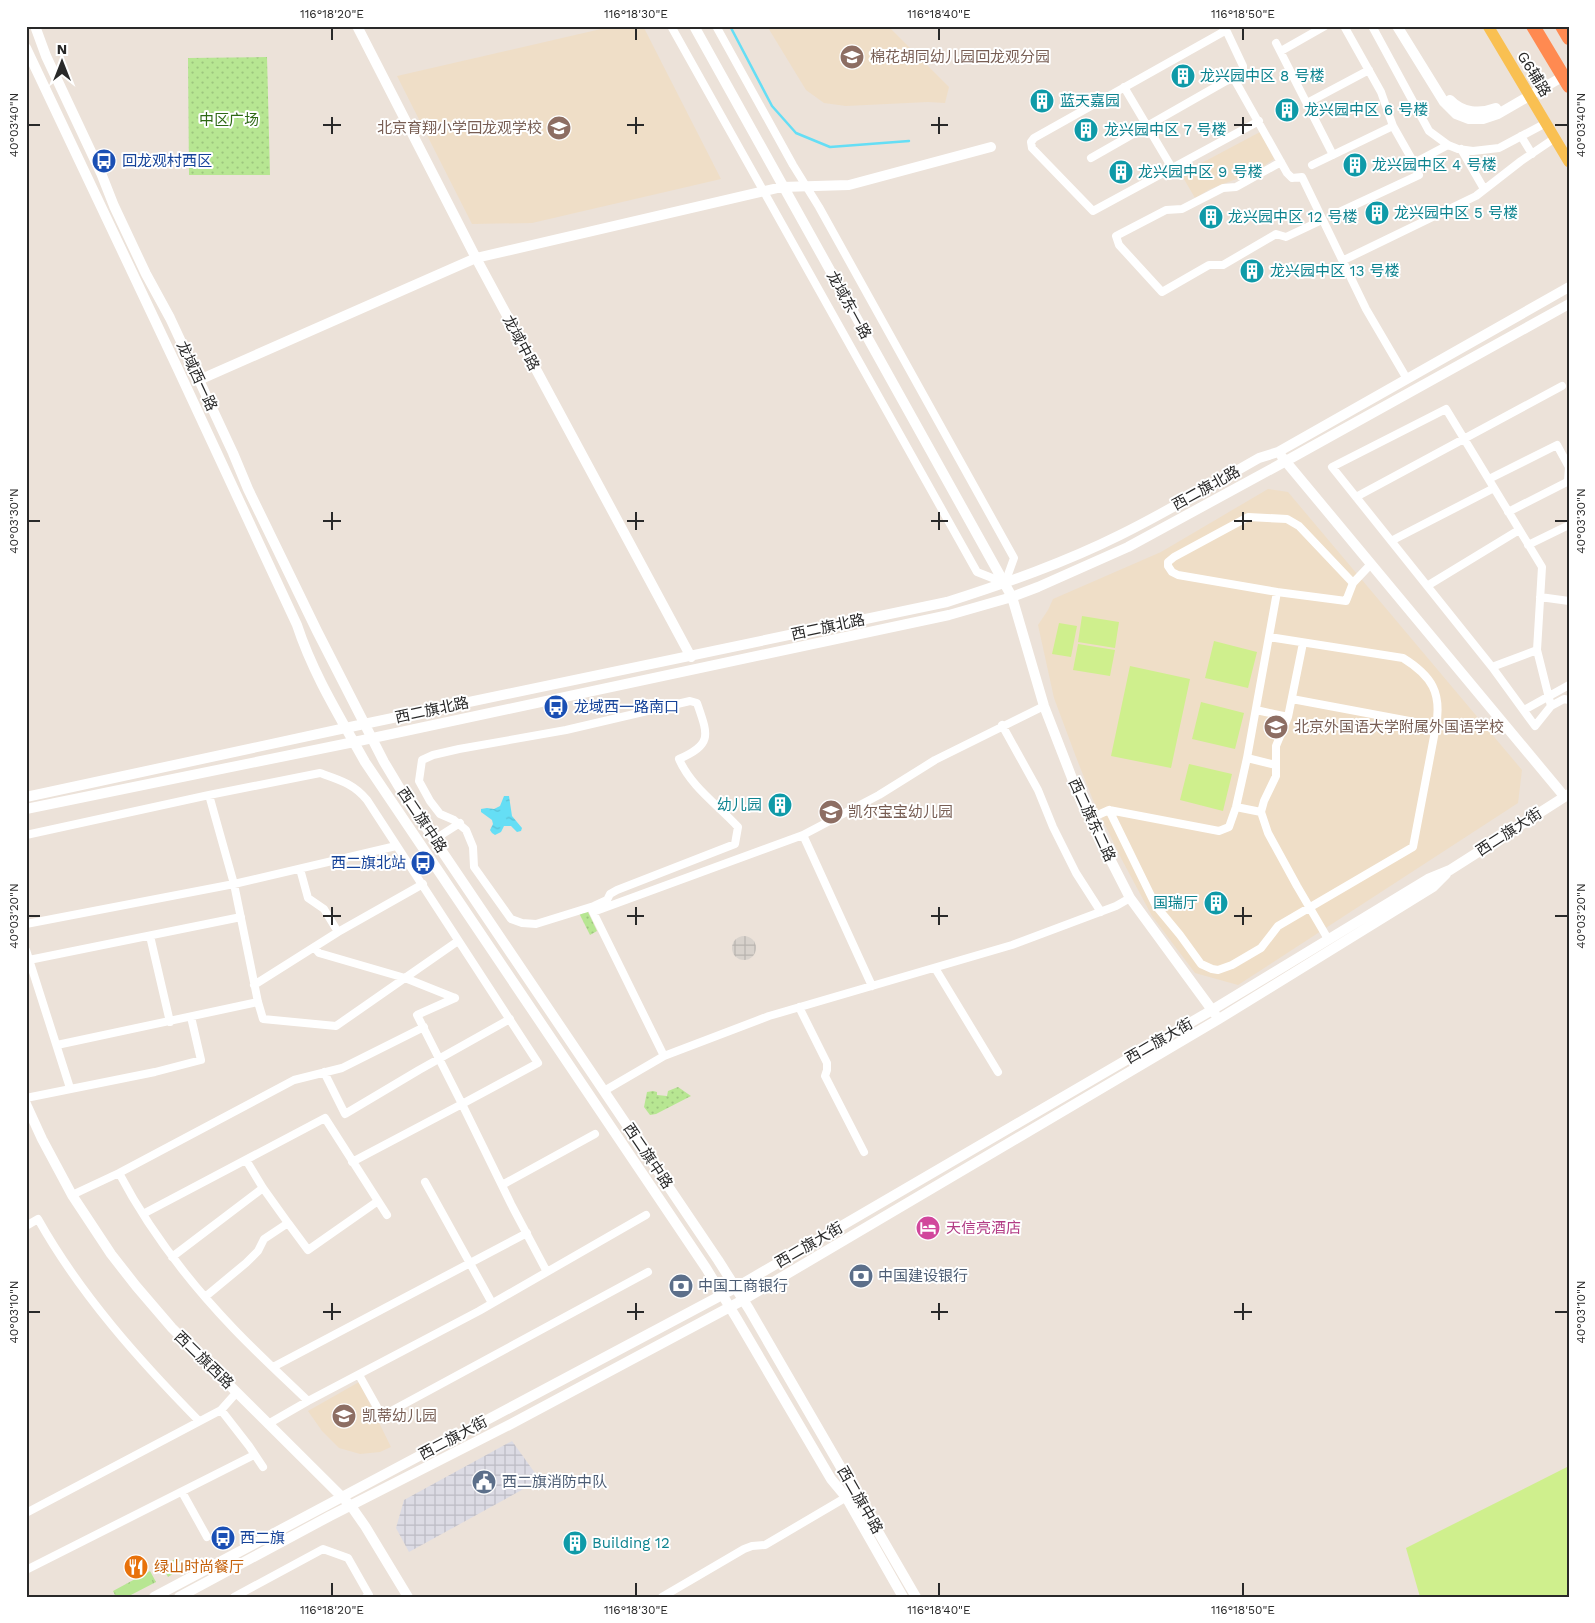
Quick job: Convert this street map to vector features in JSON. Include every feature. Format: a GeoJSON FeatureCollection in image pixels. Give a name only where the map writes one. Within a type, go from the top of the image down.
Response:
{"type":"FeatureCollection","features":[{"type":"Feature","properties":{"kind":"highway"},"geometry":{"type":"LineString","coordinates":[[1534,26],[1569,86]]}},
{"type":"Feature","properties":{"kind":"highway"},"geometry":{"type":"LineString","coordinates":[[1562,26],[1569,38]]}},
{"type":"Feature","properties":{"kind":"main road","name":"龙域西一路"},"geometry":{"type":"LineString","coordinates":[[35,26],[46,56],[101,173],[114,206],[199,380],[248,489],[364,724]]}},
{"type":"Feature","properties":{"kind":"main road","name":"龙域中路"},"geometry":{"type":"LineString","coordinates":[[358,26],[476,258],[691,657]]}},
{"type":"Feature","properties":{"kind":"main road","name":"龙域东一路"},"geometry":{"type":"LineString","coordinates":[[694,26],[1012,597]]}},
{"type":"Feature","properties":{"kind":"main road"},"geometry":{"type":"LineString","coordinates":[[1397,26],[1440,98],[1456,114],[1468,119],[1498,114],[1514,101],[1569,66]]}},
{"type":"Feature","properties":{"kind":"main road"},"geometry":{"type":"LineString","coordinates":[[1405,26],[1449,99],[1469,111],[1484,111],[1514,101],[1569,73]]}},
{"type":"Feature","properties":{"kind":"main road","name":"G6辅路"},"geometry":{"type":"LineString","coordinates":[[1488,26],[1569,162]]}},
{"type":"Feature","properties":{"kind":"main road","name":"龙域西一路"},"geometry":{"type":"LineString","coordinates":[[26,48],[297,625],[306,651],[354,742]]}},
{"type":"Feature","properties":{"kind":"main road"},"geometry":{"type":"LineString","coordinates":[[199,380],[476,258],[782,187],[849,185],[991,147]]}},
{"type":"Feature","properties":{"kind":"main road","name":"西二旗北路"},"geometry":{"type":"LineString","coordinates":[[26,798],[345,728],[947,602],[1005,583],[1120,535],[1259,458],[1278,452],[1569,287]]}},
{"type":"Feature","properties":{"kind":"main road","name":"西二旗北路"},"geometry":{"type":"LineString","coordinates":[[26,809],[354,742],[940,617],[1012,597],[1075,572],[1128,547],[1569,304]]}},
{"type":"Feature","properties":{"kind":"main road"},"geometry":{"type":"LineString","coordinates":[[1278,452],[1370,564],[1566,795]]}},
{"type":"Feature","properties":{"kind":"main road","name":"西二旗东二路"},"geometry":{"type":"LineString","coordinates":[[1012,597],[1044,706],[1089,819],[1130,898],[1219,1019]]}},
{"type":"Feature","properties":{"kind":"main road","name":"西二旗中路"},"geometry":{"type":"LineString","coordinates":[[364,724],[402,792],[743,1300],[916,1597]]}},
{"type":"Feature","properties":{"kind":"main road","name":"西二旗中路"},"geometry":{"type":"LineString","coordinates":[[354,742],[370,770],[444,877],[723,1295],[832,1479],[846,1497],[903,1597]]}},
{"type":"Feature","properties":{"kind":"main road","name":"西二旗大街"},"geometry":{"type":"LineString","coordinates":[[154,1597],[723,1295],[1212,1010],[1428,879],[1450,870],[1566,795]]}},
{"type":"Feature","properties":{"kind":"main road","name":"西二旗大街"},"geometry":{"type":"LineString","coordinates":[[185,1595],[350,1506],[520,1420],[743,1300],[1219,1019],[1434,887],[1450,870]]}},
{"type":"Feature","properties":{"kind":"main road","name":"西二旗西路"},"geometry":{"type":"LineString","coordinates":[[26,1104],[42,1139],[72,1195],[111,1254],[172,1328],[350,1506],[365,1526],[408,1597]]}},
{"type":"Feature","properties":{"kind":"street"},"geometry":{"type":"LineString","coordinates":[[671,26],[977,572],[1005,583],[1014,558],[716,26]]}},
{"type":"Feature","properties":{"kind":"street"},"geometry":{"type":"LineString","coordinates":[[1281,51],[1325,26]]}},
{"type":"Feature","properties":{"kind":"street"},"geometry":{"type":"LineString","coordinates":[[1333,215],[1420,175],[1393,126],[1381,92],[1344,26]]}},
{"type":"Feature","properties":{"kind":"street"},"geometry":{"type":"LineString","coordinates":[[1372,26],[1429,131],[1448,145],[1462,149],[1481,150],[1498,148],[1546,123]]}},
{"type":"Feature","properties":{"kind":"street"},"geometry":{"type":"LineString","coordinates":[[1091,158],[1243,70],[1243,66],[1227,32],[1223,32],[1034,138],[1031,142],[1032,148],[1093,211],[1259,121]]}},
{"type":"Feature","properties":{"kind":"street"},"geometry":{"type":"LineString","coordinates":[[1276,43],[1333,155]]}},
{"type":"Feature","properties":{"kind":"street"},"geometry":{"type":"LineString","coordinates":[[1307,103],[1369,70]]}},
{"type":"Feature","properties":{"kind":"street"},"geometry":{"type":"LineString","coordinates":[[1233,77],[1287,173],[1292,178],[1302,177],[1322,220],[1344,260],[1366,309],[1407,379]]}},
{"type":"Feature","properties":{"kind":"street"},"geometry":{"type":"LineString","coordinates":[[1124,87],[1172,168]]}},
{"type":"Feature","properties":{"kind":"street"},"geometry":{"type":"LineString","coordinates":[[1312,165],[1393,126]]}},
{"type":"Feature","properties":{"kind":"street"},"geometry":{"type":"LineString","coordinates":[[1521,136],[1532,154]]}},
{"type":"Feature","properties":{"kind":"street"},"geometry":{"type":"LineString","coordinates":[[1344,260],[1476,196],[1555,138]]}},
{"type":"Feature","properties":{"kind":"street"},"geometry":{"type":"LineString","coordinates":[[1414,163],[1448,145]]}},
{"type":"Feature","properties":{"kind":"street"},"geometry":{"type":"LineString","coordinates":[[1462,149],[1484,189]]}},
{"type":"Feature","properties":{"kind":"street"},"geometry":{"type":"LineString","coordinates":[[1281,162],[1236,187],[1223,188],[1182,209],[1166,210],[1116,236],[1118,245],[1162,292],[1209,265],[1223,265],[1276,234],[1286,237],[1322,220]]}},
{"type":"Feature","properties":{"kind":"street"},"geometry":{"type":"LineString","coordinates":[[1356,497],[1562,386]]}},
{"type":"Feature","properties":{"kind":"street"},"geometry":{"type":"LineString","coordinates":[[1551,706],[1537,650],[1542,567],[1446,409],[1332,467],[1492,668],[1535,726],[1551,706],[1564,699],[1569,700]]}},
{"type":"Feature","properties":{"kind":"street"},"geometry":{"type":"LineString","coordinates":[[1489,479],[1557,445],[1569,467],[1568,481],[1508,512]]}},
{"type":"Feature","properties":{"kind":"street"},"geometry":{"type":"LineString","coordinates":[[1391,541],[1494,488]]}},
{"type":"Feature","properties":{"kind":"street"},"geometry":{"type":"LineString","coordinates":[[1353,582],[1299,526],[1287,520],[1262,517],[1248,517],[1168,562],[1172,572],[1178,575],[1346,602],[1353,582],[1370,564]]}},
{"type":"Feature","properties":{"kind":"street"},"geometry":{"type":"LineString","coordinates":[[1528,545],[1569,525]]}},
{"type":"Feature","properties":{"kind":"street"},"geometry":{"type":"LineString","coordinates":[[1427,586],[1519,530]]}},
{"type":"Feature","properties":{"kind":"street"},"geometry":{"type":"LineString","coordinates":[[1089,819],[1110,810],[1222,831],[1230,826],[1236,807],[1256,710],[1278,592]]}},
{"type":"Feature","properties":{"kind":"street"},"geometry":{"type":"LineString","coordinates":[[1540,598],[1569,601]]}},
{"type":"Feature","properties":{"kind":"street"},"geometry":{"type":"LineString","coordinates":[[1110,810],[1156,906],[1201,964],[1205,968],[1218,970],[1232,965],[1261,948],[1278,926],[1413,847],[1439,711],[1436,693],[1432,684],[1414,665],[1404,658],[1269,638]]}},
{"type":"Feature","properties":{"kind":"street"},"geometry":{"type":"LineString","coordinates":[[1303,643],[1288,717],[1277,742],[1275,780],[1264,801],[1261,812],[1268,833],[1328,939]]}},
{"type":"Feature","properties":{"kind":"street"},"geometry":{"type":"LineString","coordinates":[[1492,668],[1537,650]]}},
{"type":"Feature","properties":{"kind":"street"},"geometry":{"type":"LineString","coordinates":[[1524,710],[1569,684]]}},
{"type":"Feature","properties":{"kind":"street"},"geometry":{"type":"LineString","coordinates":[[1292,699],[1436,726]]}},
{"type":"Feature","properties":{"kind":"street"},"geometry":{"type":"LineString","coordinates":[[690,701],[697,703],[705,725],[705,739],[702,746],[679,759],[693,782],[738,827],[735,844],[617,890],[610,894],[607,900],[594,906],[536,924],[530,924],[511,919],[474,867],[473,847],[470,837],[460,824],[440,814],[430,801],[419,780],[422,760],[433,755],[459,749],[566,730],[690,701]]}},
{"type":"Feature","properties":{"kind":"street"},"geometry":{"type":"LineString","coordinates":[[664,1056],[594,912],[803,835],[879,795],[935,760],[1002,725],[1044,706]]}},
{"type":"Feature","properties":{"kind":"street"},"geometry":{"type":"LineString","coordinates":[[1256,710],[1288,717]]}},
{"type":"Feature","properties":{"kind":"street"},"geometry":{"type":"LineString","coordinates":[[1002,725],[1038,790],[1053,827],[1076,873],[1101,912]]}},
{"type":"Feature","properties":{"kind":"street"},"geometry":{"type":"LineString","coordinates":[[1246,758],[1276,764]]}},
{"type":"Feature","properties":{"kind":"street"},"geometry":{"type":"LineString","coordinates":[[26,835],[320,773],[336,778],[358,790],[367,800],[423,884],[538,1063],[352,1162]]}},
{"type":"Feature","properties":{"kind":"street"},"geometry":{"type":"LineString","coordinates":[[209,795],[234,884],[254,985],[263,1019],[336,1026],[458,941]]}},
{"type":"Feature","properties":{"kind":"street"},"geometry":{"type":"LineString","coordinates":[[1236,807],[1261,812]]}},
{"type":"Feature","properties":{"kind":"street"},"geometry":{"type":"LineString","coordinates":[[435,839],[460,824]]}},
{"type":"Feature","properties":{"kind":"street"},"geometry":{"type":"LineString","coordinates":[[803,835],[872,986]]}},
{"type":"Feature","properties":{"kind":"street"},"geometry":{"type":"LineString","coordinates":[[26,924],[234,884],[396,846]]}},
{"type":"Feature","properties":{"kind":"street"},"geometry":{"type":"LineString","coordinates":[[300,869],[308,898],[324,909],[338,932]]}},
{"type":"Feature","properties":{"kind":"street"},"geometry":{"type":"LineString","coordinates":[[254,985],[338,932],[423,884]]}},
{"type":"Feature","properties":{"kind":"street"},"geometry":{"type":"LineString","coordinates":[[604,1091],[664,1056],[769,1016],[1012,945],[1101,912],[1130,898]]}},
{"type":"Feature","properties":{"kind":"street"},"geometry":{"type":"LineString","coordinates":[[29,960],[241,917]]}},
{"type":"Feature","properties":{"kind":"street"},"geometry":{"type":"LineString","coordinates":[[150,936],[170,1022]]}},
{"type":"Feature","properties":{"kind":"street"},"geometry":{"type":"LineString","coordinates":[[314,947],[319,953],[405,978],[455,998],[418,1015],[547,1272]]}},
{"type":"Feature","properties":{"kind":"street"},"geometry":{"type":"LineString","coordinates":[[26,950],[70,1088]]}},
{"type":"Feature","properties":{"kind":"street"},"geometry":{"type":"LineString","coordinates":[[936,968],[998,1072]]}},
{"type":"Feature","properties":{"kind":"street"},"geometry":{"type":"LineString","coordinates":[[57,1045],[258,1002]]}},
{"type":"Feature","properties":{"kind":"street"},"geometry":{"type":"LineString","coordinates":[[799,1007],[827,1063],[825,1076],[864,1152]]}},
{"type":"Feature","properties":{"kind":"street"},"geometry":{"type":"LineString","coordinates":[[26,1098],[155,1072],[201,1060],[191,1017]]}},
{"type":"Feature","properties":{"kind":"street"},"geometry":{"type":"LineString","coordinates":[[324,1072],[345,1114],[510,1020]]}},
{"type":"Feature","properties":{"kind":"street"},"geometry":{"type":"LineString","coordinates":[[72,1195],[119,1173],[294,1080],[342,1068],[424,1028]]}},
{"type":"Feature","properties":{"kind":"street"},"geometry":{"type":"LineString","coordinates":[[143,1214],[324,1118],[387,1215]]}},
{"type":"Feature","properties":{"kind":"street"},"geometry":{"type":"LineString","coordinates":[[502,1185],[595,1134]]}},
{"type":"Feature","properties":{"kind":"street"},"geometry":{"type":"LineString","coordinates":[[246,1160],[263,1188],[308,1250],[378,1201]]}},
{"type":"Feature","properties":{"kind":"street"},"geometry":{"type":"LineString","coordinates":[[119,1173],[143,1214],[172,1257],[205,1297],[234,1329],[308,1401]]}},
{"type":"Feature","properties":{"kind":"street"},"geometry":{"type":"LineString","coordinates":[[425,1182],[492,1303]]}},
{"type":"Feature","properties":{"kind":"street"},"geometry":{"type":"LineString","coordinates":[[172,1257],[263,1188]]}},
{"type":"Feature","properties":{"kind":"street"},"geometry":{"type":"LineString","coordinates":[[268,1424],[492,1303],[646,1215]]}},
{"type":"Feature","properties":{"kind":"street"},"geometry":{"type":"LineString","coordinates":[[26,1226],[38,1219],[65,1262],[116,1330],[152,1372],[200,1421]]}},
{"type":"Feature","properties":{"kind":"street"},"geometry":{"type":"LineString","coordinates":[[205,1297],[246,1263],[258,1251],[264,1239],[288,1223]]}},
{"type":"Feature","properties":{"kind":"street"},"geometry":{"type":"LineString","coordinates":[[273,1367],[526,1233]]}},
{"type":"Feature","properties":{"kind":"street"},"geometry":{"type":"LineString","coordinates":[[359,1375],[382,1416],[648,1272]]}},
{"type":"Feature","properties":{"kind":"street"},"geometry":{"type":"LineString","coordinates":[[26,1512],[221,1410],[237,1392]]}},
{"type":"Feature","properties":{"kind":"street"},"geometry":{"type":"LineString","coordinates":[[221,1410],[263,1467]]}},
{"type":"Feature","properties":{"kind":"street"},"geometry":{"type":"LineString","coordinates":[[26,1570],[254,1456]]}},
{"type":"Feature","properties":{"kind":"street"},"geometry":{"type":"LineString","coordinates":[[182,1492],[207,1537]]}},
{"type":"Feature","properties":{"kind":"street"},"geometry":{"type":"LineString","coordinates":[[662,1597],[744,1549],[756,1545],[764,1545],[856,1492]]}},
{"type":"Feature","properties":{"kind":"street"},"geometry":{"type":"LineString","coordinates":[[234,1597],[323,1549],[348,1558],[370,1594],[366,1597]]}},
{"type":"Feature","properties":{"kind":"shaded area","name":"北京育翔小学回龙观学校"},"geometry":{"type":"Polygon","coordinates":[[[614,26],[643,26],[721,179],[532,223],[472,224],[397,76],[614,26]]]}},
{"type":"Feature","properties":{"kind":"shaded area","name":"棉花胡同幼儿园回龙观分园"},"geometry":{"type":"Polygon","coordinates":[[[767,26],[888,26],[949,87],[945,103],[928,102],[846,106],[824,103],[806,90],[767,26]]]}},
{"type":"Feature","properties":{"kind":"shaded area"},"geometry":{"type":"Polygon","coordinates":[[[1260,132],[1274,159],[1255,172],[1210,189],[1195,198],[1181,174],[1260,132]]]}},
{"type":"Feature","properties":{"kind":"shaded area","name":"北京外国语大学附属外国语学校"},"geometry":{"type":"Polygon","coordinates":[[[1268,489],[1288,492],[1522,770],[1518,803],[1238,985],[1195,973],[1152,916],[1093,800],[1076,757],[1054,698],[1038,625],[1053,599],[1161,552],[1268,489]]]}},
{"type":"Feature","properties":{"kind":"shaded area"},"geometry":{"type":"Polygon","coordinates":[[[744,936],[749,937],[755,943],[755,953],[749,959],[744,960],[739,959],[733,953],[732,948],[733,943],[739,937],[744,936]]]}},
{"type":"Feature","properties":{"kind":"shaded area","name":"凯蒂幼儿园"},"geometry":{"type":"Polygon","coordinates":[[[359,1382],[391,1447],[380,1452],[360,1454],[339,1448],[322,1431],[308,1411],[359,1382]]]}},
{"type":"Feature","properties":{"kind":"shaded area","name":"西二旗消防中队"},"geometry":{"type":"Polygon","coordinates":[[[512,1441],[540,1480],[409,1552],[396,1528],[404,1500],[512,1441]]]}},
{"type":"Feature","properties":{"kind":"green space","name":"中区广场"},"geometry":{"type":"Polygon","coordinates":[[[267,57],[270,175],[189,175],[188,58],[267,57]]]}},
{"type":"Feature","properties":{"kind":"green space"},"geometry":{"type":"Polygon","coordinates":[[[1082,616],[1119,622],[1115,648],[1078,642],[1082,616]]]}},
{"type":"Feature","properties":{"kind":"green space"},"geometry":{"type":"Polygon","coordinates":[[[1059,623],[1077,626],[1071,657],[1052,654],[1059,623]]]}},
{"type":"Feature","properties":{"kind":"green space"},"geometry":{"type":"Polygon","coordinates":[[[1214,641],[1257,652],[1248,688],[1205,678],[1214,641]]]}},
{"type":"Feature","properties":{"kind":"green space"},"geometry":{"type":"Polygon","coordinates":[[[1078,644],[1115,650],[1110,676],[1073,670],[1078,644]]]}},
{"type":"Feature","properties":{"kind":"green space"},"geometry":{"type":"Polygon","coordinates":[[[1130,666],[1190,679],[1171,768],[1111,756],[1130,666]]]}},
{"type":"Feature","properties":{"kind":"green space"},"geometry":{"type":"Polygon","coordinates":[[[1201,702],[1244,713],[1235,749],[1192,739],[1201,702]]]}},
{"type":"Feature","properties":{"kind":"green space"},"geometry":{"type":"Polygon","coordinates":[[[1189,764],[1232,774],[1223,811],[1180,800],[1189,764]]]}},
{"type":"Feature","properties":{"kind":"green space"},"geometry":{"type":"Polygon","coordinates":[[[587,910],[597,931],[590,935],[579,913],[587,910]]]}},
{"type":"Feature","properties":{"kind":"green space"},"geometry":{"type":"Polygon","coordinates":[[[678,1087],[691,1096],[656,1114],[650,1115],[644,1107],[647,1092],[653,1091],[657,1092],[657,1095],[667,1096],[668,1091],[678,1087]]]}},
{"type":"Feature","properties":{"kind":"green space"},"geometry":{"type":"Polygon","coordinates":[[[1569,1466],[1569,1597],[1420,1597],[1406,1548],[1569,1466]]]}},
{"type":"Feature","properties":{"kind":"green space"},"geometry":{"type":"Polygon","coordinates":[[[178,1557],[182,1568],[168,1577],[163,1567],[178,1557]]]}},
{"type":"Feature","properties":{"kind":"green space"},"geometry":{"type":"Polygon","coordinates":[[[150,1571],[156,1582],[127,1597],[116,1597],[113,1591],[150,1571]]]}},
{"type":"Feature","properties":{"kind":"water"},"geometry":{"type":"Polygon","coordinates":[[[504,796],[509,796],[512,816],[522,828],[521,831],[517,832],[511,826],[504,826],[501,832],[495,835],[490,830],[493,824],[492,820],[481,812],[481,809],[494,809],[500,806],[504,796]]]}},
{"type":"Feature","properties":{"kind":"waterway"},"geometry":{"type":"LineString","coordinates":[[730,26],[772,106],[796,133],[830,147],[909,141]]}},
{"type":"Feature","properties":{"kind":"place","name":"棉花胡同幼儿园回龙观分园"},"geometry":{"type":"Point","coordinates":[852,57]}},
{"type":"Feature","properties":{"kind":"place","name":"龙兴园中区 8 号楼"},"geometry":{"type":"Point","coordinates":[1183,76]}},
{"type":"Feature","properties":{"kind":"place","name":"蓝天嘉园"},"geometry":{"type":"Point","coordinates":[1042,101]}},
{"type":"Feature","properties":{"kind":"place","name":"龙兴园中区 6 号楼"},"geometry":{"type":"Point","coordinates":[1287,110]}},
{"type":"Feature","properties":{"kind":"place","name":"北京育翔小学回龙观学校"},"geometry":{"type":"Point","coordinates":[559,128]}},
{"type":"Feature","properties":{"kind":"place","name":"龙兴园中区 7 号楼"},"geometry":{"type":"Point","coordinates":[1086,130]}},
{"type":"Feature","properties":{"kind":"place","name":"回龙观村西区"},"geometry":{"type":"Point","coordinates":[104,161]}},
{"type":"Feature","properties":{"kind":"place","name":"龙兴园中区 4 号楼"},"geometry":{"type":"Point","coordinates":[1355,165]}},
{"type":"Feature","properties":{"kind":"place","name":"龙兴园中区 9 号楼"},"geometry":{"type":"Point","coordinates":[1121,172]}},
{"type":"Feature","properties":{"kind":"place","name":"龙兴园中区 5 号楼"},"geometry":{"type":"Point","coordinates":[1377,213]}},
{"type":"Feature","properties":{"kind":"place","name":"龙兴园中区 12 号楼"},"geometry":{"type":"Point","coordinates":[1211,217]}},
{"type":"Feature","properties":{"kind":"place","name":"龙兴园中区 13 号楼"},"geometry":{"type":"Point","coordinates":[1252,271]}},
{"type":"Feature","properties":{"kind":"place","name":"龙域西一路南口"},"geometry":{"type":"Point","coordinates":[556,707]}},
{"type":"Feature","properties":{"kind":"place","name":"北京外国语大学附属外国语学校"},"geometry":{"type":"Point","coordinates":[1276,727]}},
{"type":"Feature","properties":{"kind":"place","name":"幼儿园"},"geometry":{"type":"Point","coordinates":[780,805]}},
{"type":"Feature","properties":{"kind":"place","name":"凯尔宝宝幼儿园"},"geometry":{"type":"Point","coordinates":[831,812]}},
{"type":"Feature","properties":{"kind":"place","name":"西二旗北站"},"geometry":{"type":"Point","coordinates":[423,863]}},
{"type":"Feature","properties":{"kind":"place","name":"国瑞厅"},"geometry":{"type":"Point","coordinates":[1216,903]}},
{"type":"Feature","properties":{"kind":"place","name":"天信亮酒店"},"geometry":{"type":"Point","coordinates":[928,1228]}},
{"type":"Feature","properties":{"kind":"place","name":"中国建设银行"},"geometry":{"type":"Point","coordinates":[861,1276]}},
{"type":"Feature","properties":{"kind":"place","name":"中国工商银行"},"geometry":{"type":"Point","coordinates":[681,1286]}},
{"type":"Feature","properties":{"kind":"place","name":"凯蒂幼儿园"},"geometry":{"type":"Point","coordinates":[344,1416]}},
{"type":"Feature","properties":{"kind":"place","name":"西二旗消防中队"},"geometry":{"type":"Point","coordinates":[484,1482]}},
{"type":"Feature","properties":{"kind":"place","name":"西二旗"},"geometry":{"type":"Point","coordinates":[223,1538]}},
{"type":"Feature","properties":{"kind":"place","name":"Building 12"},"geometry":{"type":"Point","coordinates":[575,1543]}},
{"type":"Feature","properties":{"kind":"place","name":"绿山时尚餐厅"},"geometry":{"type":"Point","coordinates":[136,1567]}}]}
